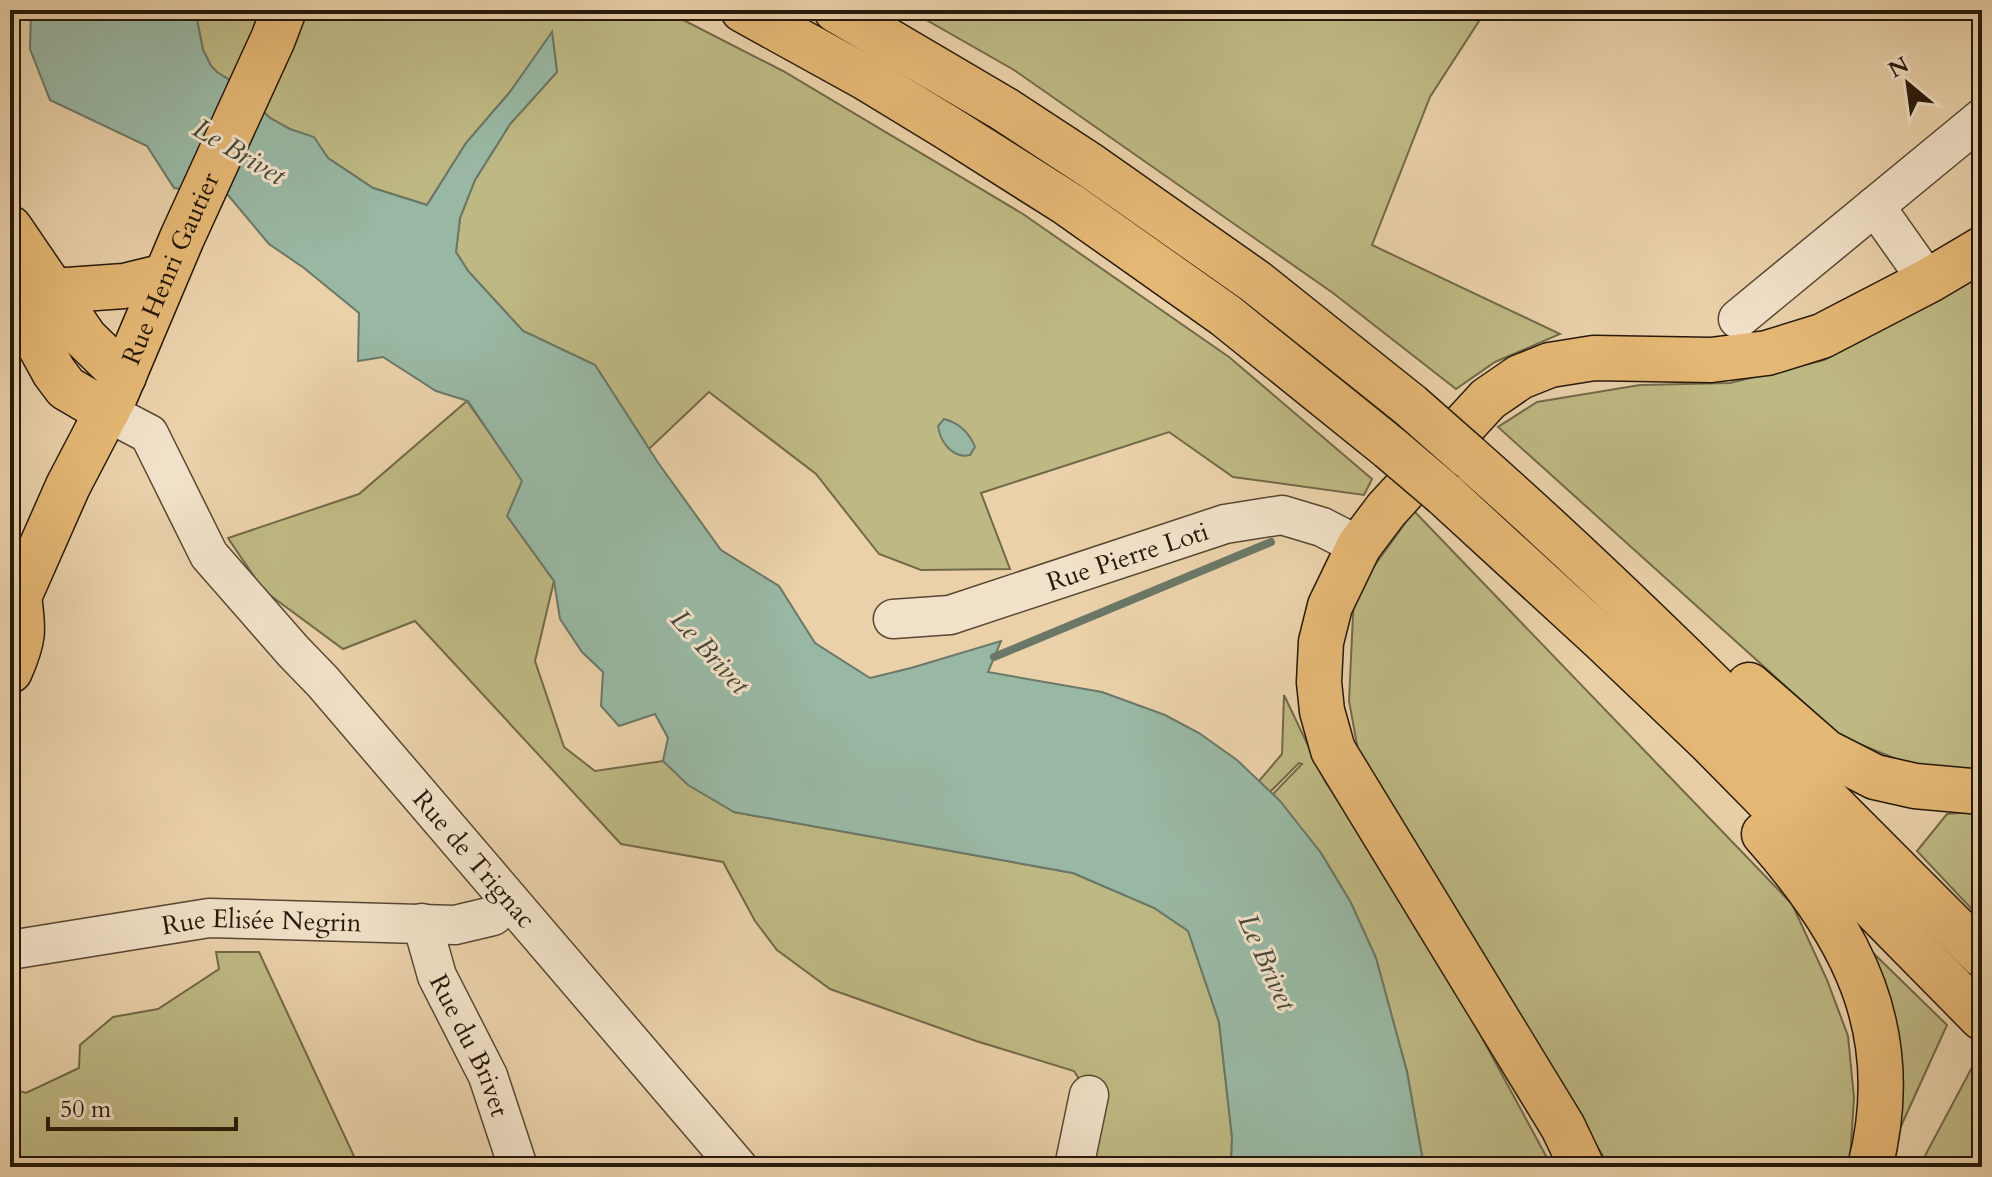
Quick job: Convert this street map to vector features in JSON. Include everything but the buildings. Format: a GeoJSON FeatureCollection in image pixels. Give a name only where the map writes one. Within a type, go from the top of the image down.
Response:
{"type":"FeatureCollection","features":[{"type":"Feature","properties":{"kind":"main road"},"geometry":{"type":"LineString","coordinates":[[743,10],[866,78],[1068,204],[1225,315],[1390,448],[1602,639],[1709,741],[1982,1018]]}},
{"type":"Feature","properties":{"kind":"main road"},"geometry":{"type":"LineString","coordinates":[[836,10],[1004,109],[1091,166],[1256,282],[1410,405],[1555,533],[1635,609],[1982,955]]}},
{"type":"Feature","properties":{"kind":"main road","name":"Rue Henri Gautier"},"geometry":{"type":"LineString","coordinates":[[14,603],[68,486],[116,394],[165,276],[279,25]]}},
{"type":"Feature","properties":{"kind":"main road"},"geometry":{"type":"LineString","coordinates":[[10,228],[85,338],[116,394]]}},
{"type":"Feature","properties":{"kind":"main road"},"geometry":{"type":"LineString","coordinates":[[1582,1167],[1563,1127],[1333,750],[1322,711],[1319,682],[1321,642],[1330,606],[1359,546],[1386,510],[1488,399],[1520,377],[1550,365],[1594,358],[1711,360],[1767,353],[1822,336],[1982,249]]}},
{"type":"Feature","properties":{"kind":"main road"},"geometry":{"type":"LineString","coordinates":[[53,291],[124,286],[165,276]]}},
{"type":"Feature","properties":{"kind":"main road"},"geometry":{"type":"LineString","coordinates":[[10,290],[54,372],[66,388],[116,394]]}},
{"type":"Feature","properties":{"kind":"main road"},"geometry":{"type":"LineString","coordinates":[[10,671],[24,628],[14,603]]}},
{"type":"Feature","properties":{"kind":"main road"},"geometry":{"type":"LineString","coordinates":[[1635,609],[1676,622],[1826,752],[1875,777],[1915,786],[1982,792]]}},
{"type":"Feature","properties":{"kind":"main road"},"geometry":{"type":"LineString","coordinates":[[1602,639],[1622,682],[1760,829],[1836,927],[1870,1007],[1879,1046],[1882,1078],[1870,1167]]}},
{"type":"Feature","properties":{"kind":"street"},"geometry":{"type":"LineString","coordinates":[[1738,319],[1982,118]]}},
{"type":"Feature","properties":{"kind":"street"},"geometry":{"type":"LineString","coordinates":[[1875,206],[1928,281]]}},
{"type":"Feature","properties":{"kind":"street","name":"Rue de Trignac"},"geometry":{"type":"LineString","coordinates":[[116,394],[149,434],[209,555],[332,692],[738,1167]]}},
{"type":"Feature","properties":{"kind":"street","name":"Rue Pierre Loti"},"geometry":{"type":"LineString","coordinates":[[893,619],[950,615],[1225,524],[1282,515],[1322,527],[1359,546]]}},
{"type":"Feature","properties":{"kind":"street","name":"Rue Elisée Negrin"},"geometry":{"type":"LineString","coordinates":[[10,950],[209,918],[455,925],[493,916],[510,901]]}},
{"type":"Feature","properties":{"kind":"street","name":"Rue du Brivet"},"geometry":{"type":"LineString","coordinates":[[422,923],[437,976],[488,1076],[518,1167]]}},
{"type":"Feature","properties":{"kind":"street"},"geometry":{"type":"LineString","coordinates":[[1074,1167],[1089,1095]]}},
{"type":"Feature","properties":{"kind":"shaded area"},"geometry":{"type":"Polygon","coordinates":[[[195,10],[664,10],[783,71],[1023,214],[1229,357],[1372,479],[1364,495],[1233,477],[1169,432],[981,493],[1010,569],[921,570],[879,554],[816,474],[709,392],[649,449],[595,365],[523,331],[468,271],[456,252],[460,218],[475,180],[510,124],[557,72],[552,33],[510,92],[466,143],[427,205],[373,188],[328,158],[322,150],[270,118],[211,66],[203,50],[195,10]]]}},
{"type":"Feature","properties":{"kind":"shaded area"},"geometry":{"type":"Polygon","coordinates":[[[909,10],[1483,10],[1430,97],[1372,245],[1560,334],[1495,362],[1456,389],[1333,293],[1014,70],[909,10]]]}},
{"type":"Feature","properties":{"kind":"shaded area"},"geometry":{"type":"Polygon","coordinates":[[[1982,271],[1982,769],[1926,771],[1842,737],[1498,427],[1537,402],[1640,385],[1730,383],[1824,360],[1982,271]]]}},
{"type":"Feature","properties":{"kind":"shaded area"},"geometry":{"type":"Polygon","coordinates":[[[467,401],[523,481],[508,517],[554,581],[535,661],[564,747],[595,771],[663,761],[734,812],[1073,873],[1155,908],[1188,930],[1219,1022],[1232,1137],[1231,1167],[1084,1167],[1089,1095],[1074,1071],[976,1041],[830,989],[777,950],[755,921],[723,862],[621,844],[415,621],[343,649],[263,590],[228,538],[359,494],[467,401]]]}},
{"type":"Feature","properties":{"kind":"shaded area"},"geometry":{"type":"Polygon","coordinates":[[[1414,511],[1792,904],[1827,980],[1848,1036],[1854,1098],[1848,1167],[1607,1167],[1490,970],[1360,761],[1349,701],[1354,594],[1414,511]]]}},
{"type":"Feature","properties":{"kind":"shaded area"},"geometry":{"type":"Polygon","coordinates":[[[1284,695],[1325,781],[1395,884],[1552,1167],[1424,1167],[1407,1072],[1376,958],[1351,903],[1321,853],[1273,794],[1302,764],[1299,763],[1270,792],[1259,781],[1282,754],[1284,695]]]}},
{"type":"Feature","properties":{"kind":"shaded area"},"geometry":{"type":"Polygon","coordinates":[[[1982,811],[1982,920],[1917,851],[1947,814],[1982,811]]]}},
{"type":"Feature","properties":{"kind":"shaded area"},"geometry":{"type":"Polygon","coordinates":[[[1865,945],[1947,1025],[1897,1135],[1865,945]]]}},
{"type":"Feature","properties":{"kind":"shaded area"},"geometry":{"type":"Polygon","coordinates":[[[216,952],[259,952],[359,1167],[10,1167],[10,1088],[26,1093],[79,1068],[80,1045],[113,1017],[158,1009],[219,969],[216,952]]]}},
{"type":"Feature","properties":{"kind":"shaded area"},"geometry":{"type":"Polygon","coordinates":[[[1977,1058],[1982,1064],[1982,1167],[1919,1167],[1977,1058]]]}},
{"type":"Feature","properties":{"kind":"water","name":"Le Brivet"},"geometry":{"type":"Polygon","coordinates":[[[31,10],[195,10],[203,50],[211,66],[270,118],[314,137],[328,158],[373,188],[427,205],[466,143],[510,92],[552,32],[557,72],[510,124],[475,180],[460,218],[456,252],[468,271],[523,331],[595,365],[659,464],[721,550],[779,586],[815,643],[870,678],[1001,641],[988,672],[1102,692],[1165,715],[1199,733],[1237,760],[1280,801],[1321,853],[1351,903],[1376,958],[1407,1072],[1424,1167],[1231,1167],[1232,1137],[1219,1022],[1188,931],[1154,908],[1073,873],[734,812],[688,785],[663,761],[668,738],[655,714],[619,726],[601,706],[603,672],[582,652],[560,619],[554,581],[507,516],[522,481],[468,401],[436,391],[383,357],[358,361],[359,313],[269,244],[228,195],[174,188],[147,146],[50,100],[30,49],[31,10]]]}},
{"type":"Feature","properties":{"kind":"water"},"geometry":{"type":"Polygon","coordinates":[[[944,419],[959,426],[970,437],[975,447],[970,455],[953,452],[941,438],[938,426],[944,419]]]}},
{"type":"Feature","properties":{"kind":"waterway"},"geometry":{"type":"LineString","coordinates":[[994,657],[1271,542]]}}]}
